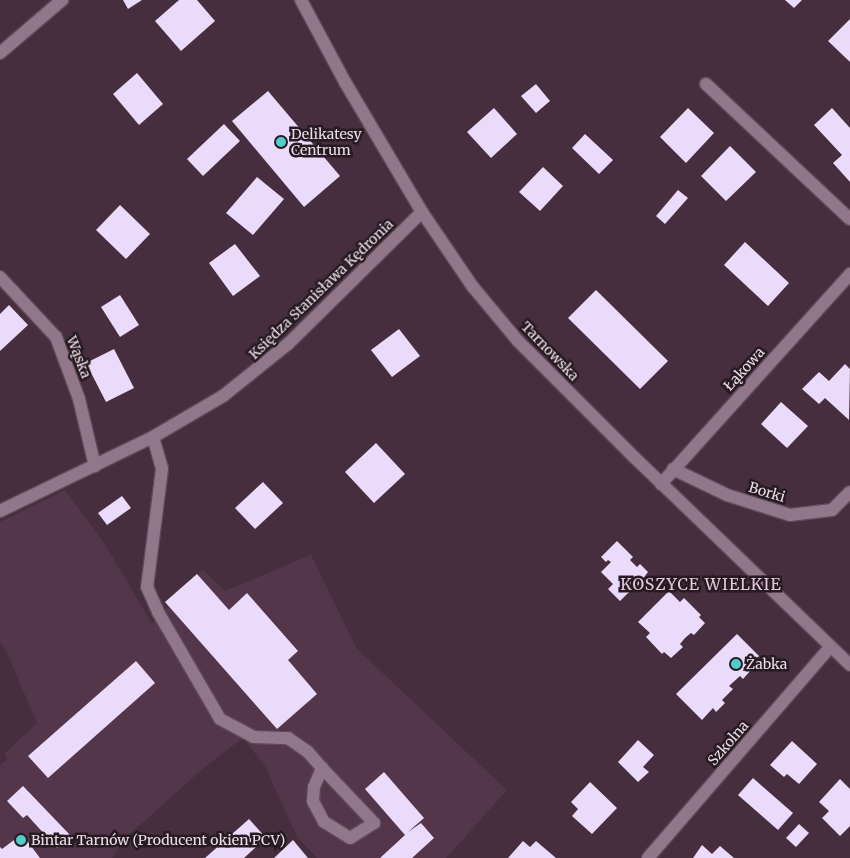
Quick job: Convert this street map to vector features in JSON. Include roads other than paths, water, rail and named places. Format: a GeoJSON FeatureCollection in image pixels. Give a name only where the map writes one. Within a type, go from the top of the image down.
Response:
{"type":"FeatureCollection","features":[{"type":"Feature","properties":{"kind":"street"},"geometry":{"type":"LineString","coordinates":[[0,53],[62,0]]}},
{"type":"Feature","properties":{"kind":"street","name":"Tarnowska"},"geometry":{"type":"LineString","coordinates":[[302,0],[345,82],[422,212],[473,287],[518,341],[660,484],[850,665]]}},
{"type":"Feature","properties":{"kind":"street"},"geometry":{"type":"LineString","coordinates":[[706,84],[850,219]]}},
{"type":"Feature","properties":{"kind":"street","name":"Księdza Stanisława Kędronia"},"geometry":{"type":"LineString","coordinates":[[0,511],[153,437],[199,412],[252,375],[288,344],[422,212]]}},
{"type":"Feature","properties":{"kind":"street","name":"Łąkowa"},"geometry":{"type":"LineString","coordinates":[[660,484],[850,274]]}},
{"type":"Feature","properties":{"kind":"street","name":"Wąska"},"geometry":{"type":"LineString","coordinates":[[0,277],[56,336],[79,399],[95,466]]}},
{"type":"Feature","properties":{"kind":"street"},"geometry":{"type":"LineString","coordinates":[[153,437],[162,469],[147,587],[158,612],[220,719],[254,737],[288,738],[308,752],[374,823],[350,838],[324,822],[313,801],[314,787],[322,768]]}},
{"type":"Feature","properties":{"kind":"street","name":"Borki"},"geometry":{"type":"LineString","coordinates":[[673,469],[727,495],[790,515],[832,510],[850,492]]}},
{"type":"Feature","properties":{"kind":"street","name":"Szkolna"},"geometry":{"type":"LineString","coordinates":[[648,858],[830,647]]}},
{"type":"Feature","properties":{"kind":"place","name":"Delikatesy Centrum"},"geometry":{"type":"Point","coordinates":[281,142]}},
{"type":"Feature","properties":{"kind":"place","name":"Żabka"},"geometry":{"type":"Point","coordinates":[736,664]}},
{"type":"Feature","properties":{"kind":"place","name":"Bintar Tarnów (Producent okien PCV)"},"geometry":{"type":"Point","coordinates":[21,840]}},
{"type":"Feature","properties":{"kind":"district","name":"KOSZYCE WIELKIE"},"geometry":{"type":"Point","coordinates":[701,584]}}]}
